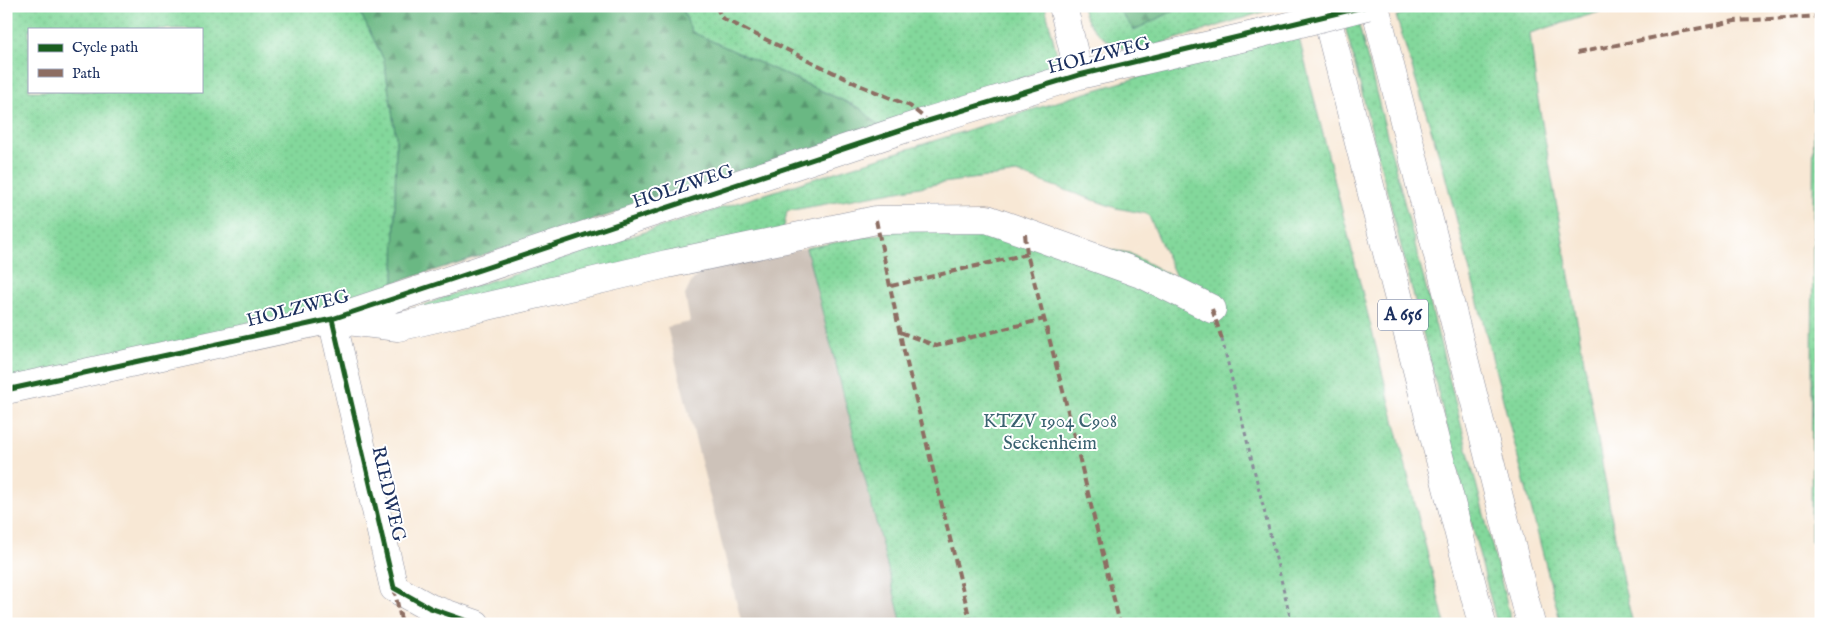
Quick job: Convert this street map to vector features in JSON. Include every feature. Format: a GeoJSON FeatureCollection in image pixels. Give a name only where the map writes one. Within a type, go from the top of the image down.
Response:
{"type":"FeatureCollection","features":[{"type":"Feature","properties":{"kind":"main road"},"geometry":{"type":"LineString","coordinates":[[1063,6],[1079,75]]}},
{"type":"Feature","properties":{"kind":"main road","name":"A 656"},"geometry":{"type":"LineString","coordinates":[[1324,6],[1482,624]]}},
{"type":"Feature","properties":{"kind":"main road","name":"HOLZWEG"},"geometry":{"type":"LineString","coordinates":[[6,390],[332,319],[928,121],[1079,75],[1254,35],[1367,6]]}},
{"type":"Feature","properties":{"kind":"main road","name":"A 656"},"geometry":{"type":"LineString","coordinates":[[1375,6],[1532,624]]}},
{"type":"Feature","properties":{"kind":"main road"},"geometry":{"type":"LineString","coordinates":[[332,319],[398,328],[667,264],[876,220],[987,219],[1144,275],[1212,309]]}},
{"type":"Feature","properties":{"kind":"main road","name":"RIEDWEG"},"geometry":{"type":"LineString","coordinates":[[332,319],[394,588],[430,608],[476,624]]}},
{"type":"Feature","properties":{"kind":"path"},"geometry":{"type":"LineString","coordinates":[[1222,339],[1292,624]]}},
{"type":"Feature","properties":{"kind":"shaded area"},"geometry":{"type":"Polygon","coordinates":[[[806,248],[902,624],[742,624],[667,327],[690,322],[685,295],[692,281],[705,268],[806,248]]]}},
{"type":"Feature","properties":{"kind":"green space"},"geometry":{"type":"Polygon","coordinates":[[[6,6],[357,6],[384,60],[396,137],[394,283],[327,313],[6,384],[6,6]]]}},
{"type":"Feature","properties":{"kind":"green space"},"geometry":{"type":"Polygon","coordinates":[[[357,6],[681,6],[692,32],[861,109],[882,129],[394,283],[396,137],[384,60],[357,6]]]}},
{"type":"Feature","properties":{"kind":"green space"},"geometry":{"type":"Polygon","coordinates":[[[681,6],[1045,6],[1059,63],[940,113],[882,129],[860,108],[692,32],[681,6]]]}},
{"type":"Feature","properties":{"kind":"green space"},"geometry":{"type":"Polygon","coordinates":[[[1082,6],[1116,6],[1134,30],[1184,6],[1282,6],[1150,47],[1126,49],[1111,43],[1098,34],[1084,14],[1082,6]]]}},
{"type":"Feature","properties":{"kind":"green space"},"geometry":{"type":"Polygon","coordinates":[[[1116,6],[1184,6],[1134,30],[1116,6]]]}},
{"type":"Feature","properties":{"kind":"green space"},"geometry":{"type":"Polygon","coordinates":[[[1340,6],[1354,6],[1512,624],[1497,624],[1340,6]]]}},
{"type":"Feature","properties":{"kind":"green space"},"geometry":{"type":"Polygon","coordinates":[[[1432,6],[1619,6],[1530,33],[1537,94],[1623,582],[1633,624],[1561,624],[1444,171],[1396,16],[1432,6]]]}},
{"type":"Feature","properties":{"kind":"green space","name":"KTZV 1904 C908 Seckenheim"},"geometry":{"type":"Polygon","coordinates":[[[1297,30],[1445,624],[902,624],[806,248],[912,228],[987,229],[1129,253],[1177,279],[1148,214],[1116,208],[1017,173],[942,183],[787,211],[783,232],[445,308],[414,309],[471,287],[1079,95],[1297,30]]]}},
{"type":"Feature","properties":{"kind":"green space"},"geometry":{"type":"Polygon","coordinates":[[[1814,67],[1821,68],[1821,543],[1811,542],[1814,67]]]}},
{"type":"Feature","properties":{"kind":"marked path"},"geometry":{"type":"LineString","coordinates":[[716,6],[722,18],[859,85],[910,106],[928,121]]}},
{"type":"Feature","properties":{"kind":"marked path"},"geometry":{"type":"LineString","coordinates":[[1577,53],[1735,21],[1821,16]]}},
{"type":"Feature","properties":{"kind":"marked path"},"geometry":{"type":"LineString","coordinates":[[1821,209],[1817,429],[1821,459]]}},
{"type":"Feature","properties":{"kind":"marked path"},"geometry":{"type":"LineString","coordinates":[[876,220],[902,343],[971,624]]}},
{"type":"Feature","properties":{"kind":"marked path"},"geometry":{"type":"LineString","coordinates":[[1025,234],[1027,254],[1063,391],[1120,624]]}},
{"type":"Feature","properties":{"kind":"marked path"},"geometry":{"type":"LineString","coordinates":[[891,286],[1027,254]]}},
{"type":"Feature","properties":{"kind":"marked path"},"geometry":{"type":"LineString","coordinates":[[1212,309],[1222,339]]}},
{"type":"Feature","properties":{"kind":"marked path"},"geometry":{"type":"LineString","coordinates":[[900,332],[936,346],[1044,319]]}},
{"type":"Feature","properties":{"kind":"marked path"},"geometry":{"type":"LineString","coordinates":[[394,588],[402,624]]}},
{"type":"Feature","properties":{"kind":"cycle path"},"geometry":{"type":"LineString","coordinates":[[6,390],[332,319],[928,121],[1079,75],[1367,6]]}},
{"type":"Feature","properties":{"kind":"cycle path"},"geometry":{"type":"LineString","coordinates":[[332,319],[394,588],[430,608],[476,624]]}}]}
